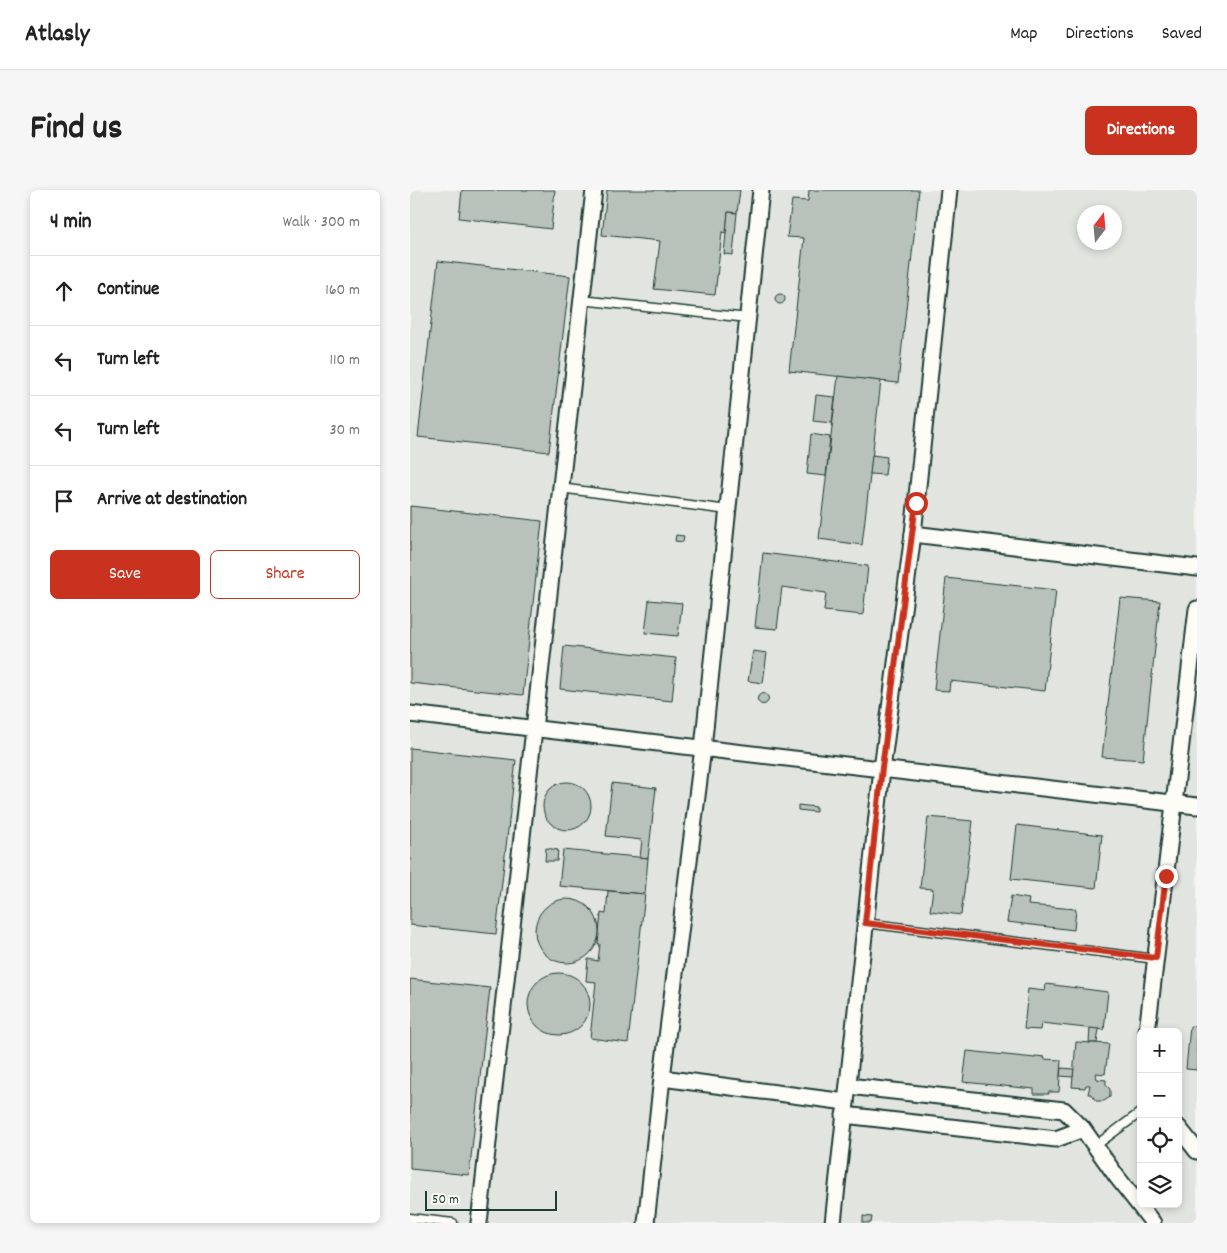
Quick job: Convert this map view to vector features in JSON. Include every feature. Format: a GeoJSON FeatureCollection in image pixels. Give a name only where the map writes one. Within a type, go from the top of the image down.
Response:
{"type":"FeatureCollection","features":[{"type":"Feature","properties":{"kind":"street"},"geometry":{"type":"LineString","coordinates":[[479,1223],[594,190]]}},
{"type":"Feature","properties":{"kind":"street"},"geometry":{"type":"LineString","coordinates":[[646,1223],[703,748],[761,190]]}},
{"type":"Feature","properties":{"kind":"street"},"geometry":{"type":"LineString","coordinates":[[833,1223],[882,768],[914,534],[949,190]]}},
{"type":"Feature","properties":{"kind":"street"},"geometry":{"type":"LineString","coordinates":[[914,534],[1197,568]]}},
{"type":"Feature","properties":{"kind":"street"},"geometry":{"type":"LineString","coordinates":[[1147,1028],[1197,609]]}},
{"type":"Feature","properties":{"kind":"street"},"geometry":{"type":"LineString","coordinates":[[410,714],[1197,806]]}},
{"type":"Feature","properties":{"kind":"street"},"geometry":{"type":"LineString","coordinates":[[662,1078],[845,1108],[1056,1139],[1083,1128]]}},
{"type":"Feature","properties":{"kind":"street"},"geometry":{"type":"LineString","coordinates":[[848,1086],[1064,1110],[1083,1128],[1153,1223]]}},
{"type":"Feature","properties":{"kind":"street"},"geometry":{"type":"LineString","coordinates":[[1182,1132],[1197,1151]]}},
{"type":"Feature","properties":{"kind":"lane"},"geometry":{"type":"LineString","coordinates":[[581,300],[748,318]]}},
{"type":"Feature","properties":{"kind":"lane"},"geometry":{"type":"LineString","coordinates":[[560,488],[728,510]]}},
{"type":"Feature","properties":{"kind":"lane"},"geometry":{"type":"LineString","coordinates":[[865,923],[1156,958]]}},
{"type":"Feature","properties":{"kind":"lane"},"geometry":{"type":"LineString","coordinates":[[1095,1146],[1137,1115]]}},
{"type":"Feature","properties":{"kind":"lane"},"geometry":{"type":"LineString","coordinates":[[410,1218],[453,1223]]}},
{"type":"Feature","properties":{"kind":"shaded area"},"geometry":{"type":"Polygon","coordinates":[[[410,190],[1197,190],[1197,1223],[410,1223],[410,190]]]}},
{"type":"Feature","properties":{"kind":"building"},"geometry":{"type":"Polygon","coordinates":[[[462,190],[555,190],[551,229],[459,218],[462,190]]]}},
{"type":"Feature","properties":{"kind":"building"},"geometry":{"type":"Polygon","coordinates":[[[607,190],[740,190],[737,213],[728,212],[726,233],[722,232],[715,295],[654,289],[660,241],[602,235],[607,190]]]}},
{"type":"Feature","properties":{"kind":"building"},"geometry":{"type":"Polygon","coordinates":[[[809,190],[919,190],[898,383],[789,371],[804,238],[787,237],[792,200],[808,201],[809,190]]]}},
{"type":"Feature","properties":{"kind":"building"},"geometry":{"type":"Polygon","coordinates":[[[728,212],[737,213],[733,255],[724,254],[728,212]]]}},
{"type":"Feature","properties":{"kind":"building"},"geometry":{"type":"Polygon","coordinates":[[[438,261],[570,276],[549,452],[418,437],[438,261]]]}},
{"type":"Feature","properties":{"kind":"building"},"geometry":{"type":"Polygon","coordinates":[[[778,294],[782,294],[785,299],[784,303],[778,304],[775,301],[775,297],[778,294]]]}},
{"type":"Feature","properties":{"kind":"building"},"geometry":{"type":"Polygon","coordinates":[[[838,376],[881,381],[862,545],[819,539],[838,376]]]}},
{"type":"Feature","properties":{"kind":"building"},"geometry":{"type":"Polygon","coordinates":[[[816,395],[835,397],[832,423],[813,421],[816,395]]]}},
{"type":"Feature","properties":{"kind":"building"},"geometry":{"type":"Polygon","coordinates":[[[811,434],[830,437],[826,476],[807,474],[811,434]]]}},
{"type":"Feature","properties":{"kind":"building"},"geometry":{"type":"Polygon","coordinates":[[[872,455],[887,457],[885,475],[870,474],[872,455]]]}},
{"type":"Feature","properties":{"kind":"building"},"geometry":{"type":"Polygon","coordinates":[[[410,506],[542,521],[523,695],[410,683],[410,506]]]}},
{"type":"Feature","properties":{"kind":"building"},"geometry":{"type":"Polygon","coordinates":[[[676,535],[684,536],[683,542],[675,541],[676,535]]]}},
{"type":"Feature","properties":{"kind":"building"},"geometry":{"type":"Polygon","coordinates":[[[763,553],[868,566],[863,615],[824,611],[826,593],[782,587],[777,629],[755,627],[763,553]]]}},
{"type":"Feature","properties":{"kind":"building"},"geometry":{"type":"Polygon","coordinates":[[[946,578],[1056,590],[1045,691],[950,681],[949,691],[934,690],[946,578]]]}},
{"type":"Feature","properties":{"kind":"building"},"geometry":{"type":"Polygon","coordinates":[[[1120,598],[1160,601],[1143,760],[1102,757],[1120,598]]]}},
{"type":"Feature","properties":{"kind":"building"},"geometry":{"type":"Polygon","coordinates":[[[649,600],[682,603],[678,636],[645,633],[649,600]]]}},
{"type":"Feature","properties":{"kind":"building"},"geometry":{"type":"Polygon","coordinates":[[[564,646],[676,658],[672,701],[560,689],[564,646]]]}},
{"type":"Feature","properties":{"kind":"building"},"geometry":{"type":"Polygon","coordinates":[[[753,651],[767,653],[763,683],[748,681],[753,651]]]}},
{"type":"Feature","properties":{"kind":"building"},"geometry":{"type":"Polygon","coordinates":[[[763,693],[769,699],[763,705],[757,699],[763,693]]]}},
{"type":"Feature","properties":{"kind":"building"},"geometry":{"type":"Polygon","coordinates":[[[410,748],[516,760],[496,934],[410,925],[410,748]]]}},
{"type":"Feature","properties":{"kind":"building"},"geometry":{"type":"Polygon","coordinates":[[[567,782],[576,784],[584,789],[589,797],[591,806],[589,815],[584,823],[576,828],[567,830],[558,828],[550,823],[545,815],[543,806],[545,797],[550,789],[558,784],[567,782]]]}},
{"type":"Feature","properties":{"kind":"building"},"geometry":{"type":"Polygon","coordinates":[[[612,783],[656,788],[648,858],[640,857],[642,840],[606,836],[612,783]]]}},
{"type":"Feature","properties":{"kind":"building"},"geometry":{"type":"Polygon","coordinates":[[[798,805],[816,807],[816,812],[798,810],[798,805]]]}},
{"type":"Feature","properties":{"kind":"building"},"geometry":{"type":"Polygon","coordinates":[[[928,817],[973,821],[961,915],[930,911],[933,889],[920,888],[928,817]]]}},
{"type":"Feature","properties":{"kind":"building"},"geometry":{"type":"Polygon","coordinates":[[[1017,825],[1102,835],[1096,888],[1011,879],[1017,825]]]}},
{"type":"Feature","properties":{"kind":"building"},"geometry":{"type":"Polygon","coordinates":[[[546,848],[558,850],[557,861],[545,861],[546,848]]]}},
{"type":"Feature","properties":{"kind":"building"},"geometry":{"type":"Polygon","coordinates":[[[563,850],[648,858],[645,894],[559,886],[563,850]]]}},
{"type":"Feature","properties":{"kind":"building"},"geometry":{"type":"Polygon","coordinates":[[[608,891],[645,894],[628,1043],[590,1038],[596,982],[586,981],[588,959],[598,961],[601,913],[606,914],[608,891]]]}},
{"type":"Feature","properties":{"kind":"building"},"geometry":{"type":"Polygon","coordinates":[[[1011,896],[1029,899],[1028,905],[1076,909],[1074,930],[1007,922],[1011,896]]]}},
{"type":"Feature","properties":{"kind":"building"},"geometry":{"type":"Polygon","coordinates":[[[567,899],[585,905],[593,913],[599,931],[593,949],[585,957],[567,963],[549,957],[541,949],[535,931],[541,913],[549,905],[567,899]]]}},
{"type":"Feature","properties":{"kind":"building"},"geometry":{"type":"Polygon","coordinates":[[[559,973],[576,978],[581,982],[585,987],[590,1004],[585,1021],[581,1026],[576,1030],[559,1035],[542,1030],[537,1026],[533,1021],[528,1004],[533,987],[537,982],[542,978],[559,973]]]}},
{"type":"Feature","properties":{"kind":"building"},"geometry":{"type":"Polygon","coordinates":[[[410,979],[490,988],[469,1175],[410,1169],[410,979]]]}},
{"type":"Feature","properties":{"kind":"building"},"geometry":{"type":"Polygon","coordinates":[[[1046,984],[1108,992],[1104,1030],[1041,1023],[1040,1030],[1024,1029],[1028,989],[1045,991],[1046,984]]]}},
{"type":"Feature","properties":{"kind":"building"},"geometry":{"type":"Polygon","coordinates":[[[1190,1026],[1197,1027],[1197,1070],[1186,1069],[1190,1026]]]}},
{"type":"Feature","properties":{"kind":"building"},"geometry":{"type":"Polygon","coordinates":[[[1090,1028],[1099,1029],[1097,1043],[1089,1043],[1090,1028]]]}},
{"type":"Feature","properties":{"kind":"building"},"geometry":{"type":"Polygon","coordinates":[[[1076,1042],[1109,1044],[1105,1074],[1096,1073],[1097,1079],[1106,1080],[1106,1085],[1110,1089],[1110,1097],[1104,1101],[1096,1101],[1091,1094],[1088,1094],[1090,1085],[1086,1085],[1085,1088],[1072,1087],[1076,1042]]]}},
{"type":"Feature","properties":{"kind":"building"},"geometry":{"type":"Polygon","coordinates":[[[967,1051],[1035,1058],[1035,1056],[1045,1057],[1044,1059],[1061,1060],[1059,1092],[1034,1094],[1034,1089],[963,1082],[967,1051]]]}},
{"type":"Feature","properties":{"kind":"building"},"geometry":{"type":"Polygon","coordinates":[[[1061,1068],[1074,1069],[1073,1077],[1060,1076],[1061,1068]]]}},
{"type":"Feature","properties":{"kind":"building"},"geometry":{"type":"Polygon","coordinates":[[[863,1216],[872,1217],[871,1223],[863,1223],[863,1216]]]}},
{"type":"Feature","properties":{"kind":"route"},"geometry":{"type":"LineString","coordinates":[[916,503],[914,534],[882,768],[865,923],[1156,958],[1166,876]]}}]}
